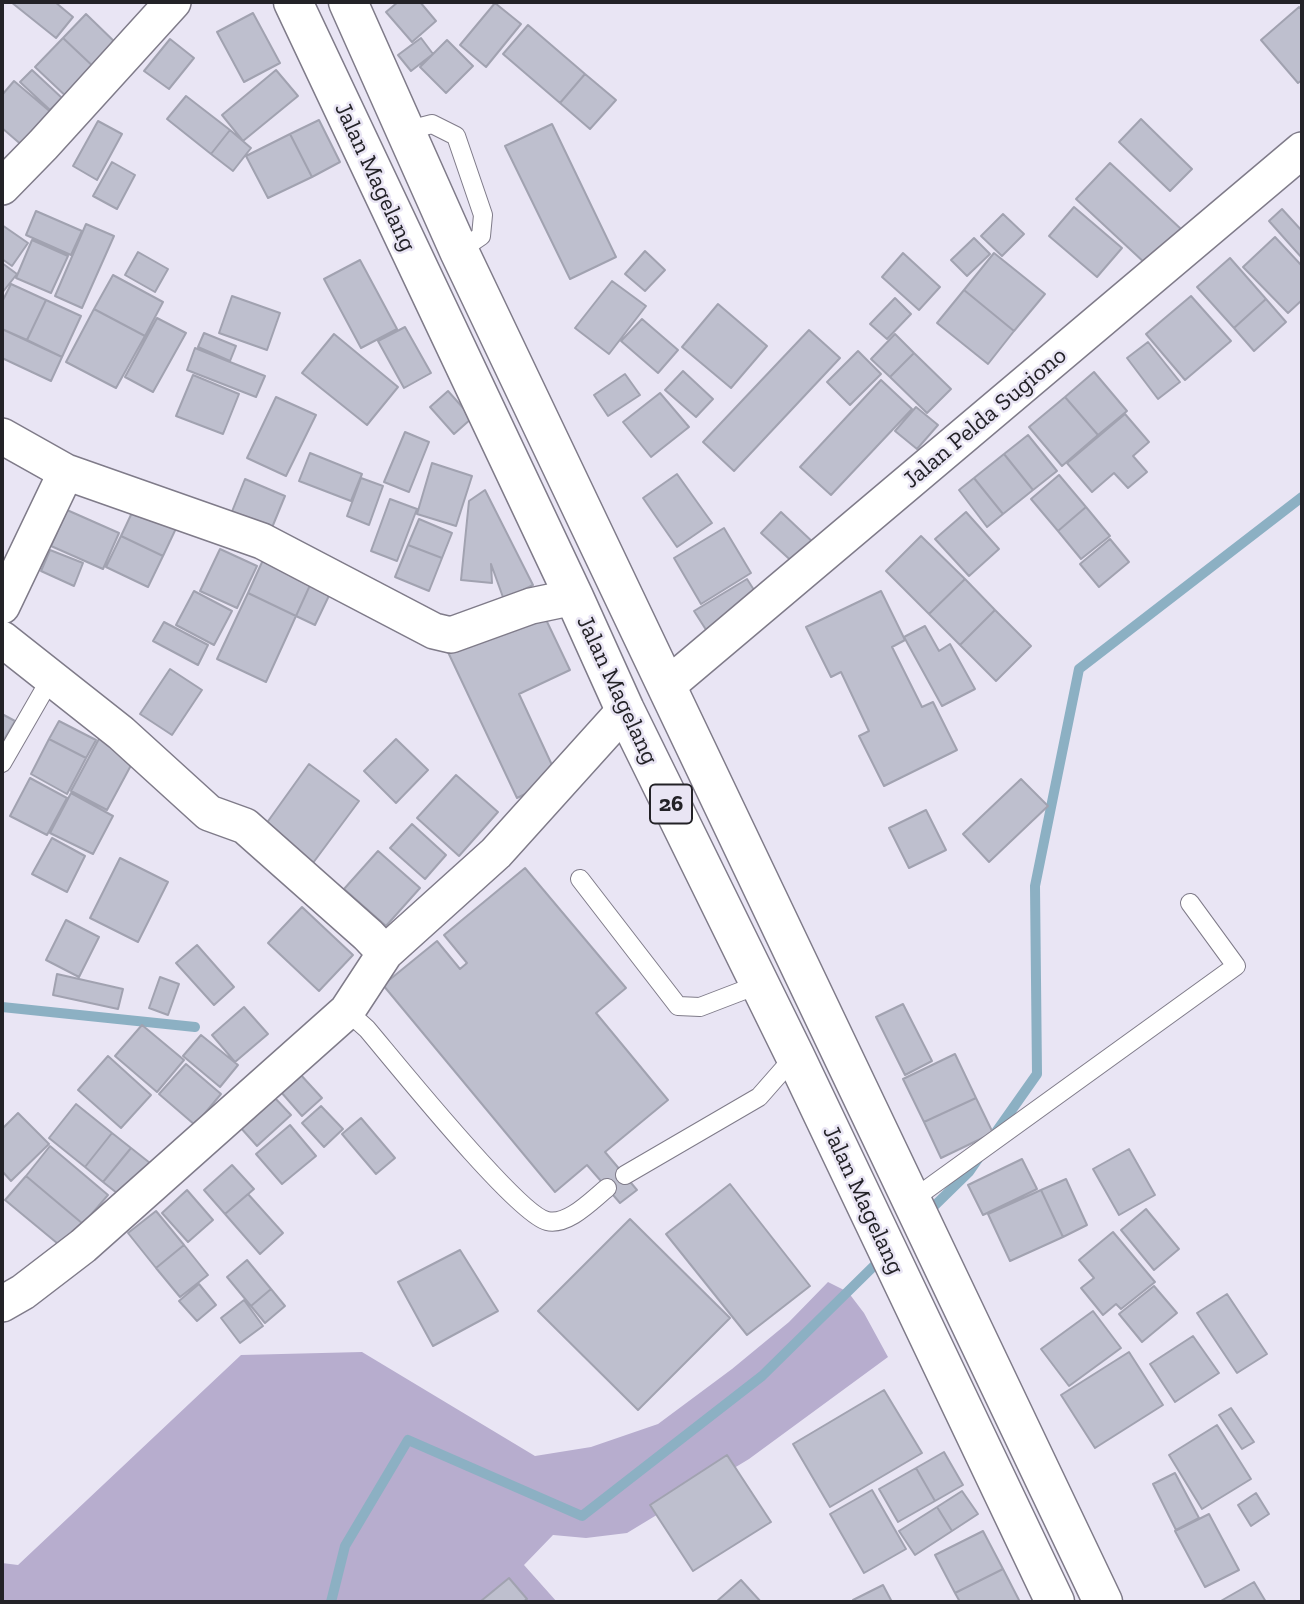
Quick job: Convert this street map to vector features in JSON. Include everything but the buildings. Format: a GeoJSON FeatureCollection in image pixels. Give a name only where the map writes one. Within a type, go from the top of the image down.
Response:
{"type":"FeatureCollection","features":[{"type":"Feature","properties":{"kind":"highway","name":"Jalan Magelang"},"geometry":{"type":"LineString","coordinates":[[293,2],[625,710],[795,1056],[1055,1602]]}},
{"type":"Feature","properties":{"kind":"highway","name":"Jalan Magelang"},"geometry":{"type":"LineString","coordinates":[[348,2],[459,251],[1103,1602]]}},
{"type":"Feature","properties":{"kind":"street"},"geometry":{"type":"LineString","coordinates":[[2,187],[173,2]]}},
{"type":"Feature","properties":{"kind":"street","name":"Jalan Pelda Sugiono"},"geometry":{"type":"LineString","coordinates":[[667,686],[1302,150]]}},
{"type":"Feature","properties":{"kind":"street"},"geometry":{"type":"LineString","coordinates":[[2,436],[66,472],[262,541],[434,631],[451,635],[531,606],[574,597]]}},
{"type":"Feature","properties":{"kind":"street"},"geometry":{"type":"LineString","coordinates":[[2,606],[66,472]]}},
{"type":"Feature","properties":{"kind":"street"},"geometry":{"type":"LineString","coordinates":[[2,639],[121,733],[209,813],[245,825],[385,953]]}},
{"type":"Feature","properties":{"kind":"street"},"geometry":{"type":"LineString","coordinates":[[2,1304],[23,1292],[83,1246],[347,1011],[385,953],[496,853],[625,710]]}},
{"type":"Feature","properties":{"kind":"lane"},"geometry":{"type":"LineString","coordinates":[[2,764],[51,678]]}},
{"type":"Feature","properties":{"kind":"lane"},"geometry":{"type":"LineString","coordinates":[[580,879],[678,1006],[699,1007],[760,984]]}},
{"type":"Feature","properties":{"kind":"lane"},"geometry":{"type":"LineString","coordinates":[[912,1200],[1236,966],[1190,903]]}},
{"type":"Feature","properties":{"kind":"lane"},"geometry":{"type":"LineString","coordinates":[[347,1011],[366,1029],[500,1183],[534,1215],[549,1222],[564,1220],[607,1188]]}},
{"type":"Feature","properties":{"kind":"lane"},"geometry":{"type":"LineString","coordinates":[[625,1175],[759,1097],[795,1056]]}},
{"type":"Feature","properties":{"kind":"shaded area"},"geometry":{"type":"Polygon","coordinates":[[[828,1282],[848,1292],[864,1313],[888,1357],[749,1459],[627,1533],[586,1538],[553,1535],[524,1565],[557,1602],[2,1602],[2,1563],[18,1565],[241,1355],[362,1352],[535,1456],[591,1447],[658,1424],[789,1322],[828,1282]]]}},
{"type":"Feature","properties":{"kind":"waterway"},"geometry":{"type":"LineString","coordinates":[[994,1135],[1037,1074],[1035,886],[1079,669],[1302,497]]}},
{"type":"Feature","properties":{"kind":"waterway"},"geometry":{"type":"LineString","coordinates":[[2,1007],[195,1027]]}},
{"type":"Feature","properties":{"kind":"waterway"},"geometry":{"type":"LineString","coordinates":[[926,1214],[969,1172],[978,1159]]}},
{"type":"Feature","properties":{"kind":"waterway"},"geometry":{"type":"LineString","coordinates":[[331,1602],[345,1546],[408,1440],[582,1516],[762,1376],[883,1257]]}}]}
